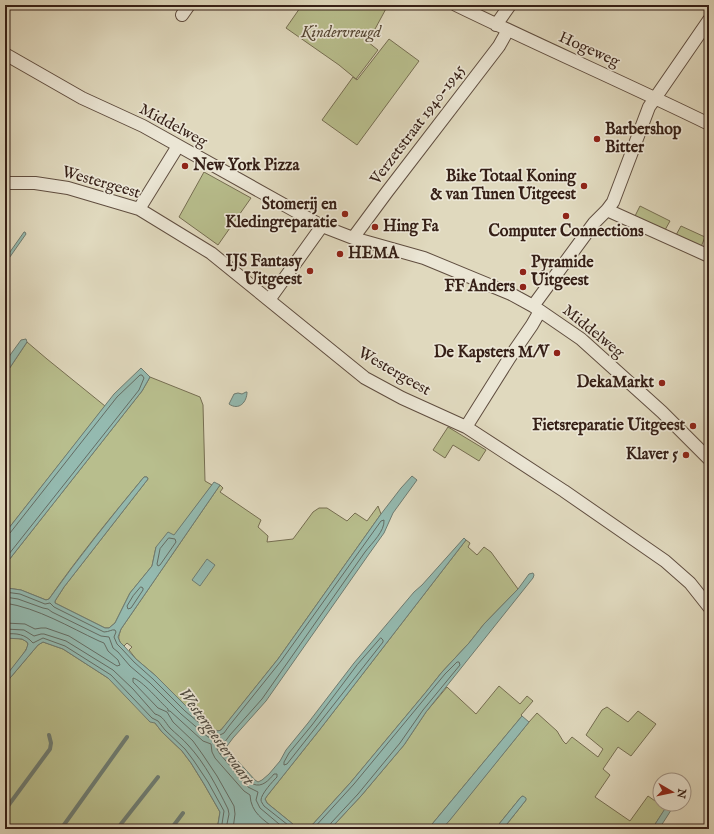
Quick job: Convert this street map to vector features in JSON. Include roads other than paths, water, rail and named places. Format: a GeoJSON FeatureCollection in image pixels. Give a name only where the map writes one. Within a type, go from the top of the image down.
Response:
{"type":"FeatureCollection","features":[{"type":"Feature","properties":{"kind":"street","name":"Hogeweg"},"geometry":{"type":"LineString","coordinates":[[456,5],[709,124]]}},
{"type":"Feature","properties":{"kind":"street"},"geometry":{"type":"LineString","coordinates":[[496,25],[510,5]]}},
{"type":"Feature","properties":{"kind":"street"},"geometry":{"type":"LineString","coordinates":[[466,427],[532,325],[536,308],[594,223],[613,202],[648,107],[656,98],[709,20]]}},
{"type":"Feature","properties":{"kind":"street","name":"Verzetstraat 1940-1945"},"geometry":{"type":"LineString","coordinates":[[352,238],[499,46],[508,30]]}},
{"type":"Feature","properties":{"kind":"street","name":"Middelweg"},"geometry":{"type":"LineString","coordinates":[[5,54],[82,98],[143,126],[322,226],[352,238],[424,258],[511,294],[536,308],[581,339],[662,412],[709,460]]}},
{"type":"Feature","properties":{"kind":"street"},"geometry":{"type":"LineString","coordinates":[[139,209],[178,146]]}},
{"type":"Feature","properties":{"kind":"street","name":"Westergeest"},"geometry":{"type":"LineString","coordinates":[[5,183],[35,183],[68,188],[139,209],[211,253],[365,378],[402,398],[466,427],[564,491],[665,560],[690,583],[709,607]]}},
{"type":"Feature","properties":{"kind":"street"},"geometry":{"type":"LineString","coordinates":[[607,210],[709,256]]}},
{"type":"Feature","properties":{"kind":"street"},"geometry":{"type":"LineString","coordinates":[[269,300],[322,226]]}},
{"type":"Feature","properties":{"kind":"water"},"geometry":{"type":"Polygon","coordinates":[[[24,232],[26,234],[5,264],[5,259],[24,232]]]}},
{"type":"Feature","properties":{"kind":"water"},"geometry":{"type":"Polygon","coordinates":[[[26,339],[27,342],[5,375],[5,362],[21,340],[26,339]]]}},
{"type":"Feature","properties":{"kind":"water"},"geometry":{"type":"Polygon","coordinates":[[[141,368],[150,377],[142,391],[5,565],[5,533],[114,394],[141,368]]]}},
{"type":"Feature","properties":{"kind":"water"},"geometry":{"type":"Polygon","coordinates":[[[246,392],[246,399],[242,404],[239,406],[233,406],[229,404],[234,394],[242,394],[246,392]]]}},
{"type":"Feature","properties":{"kind":"water","name":"Westergeestervaart"},"geometry":{"type":"Polygon","coordinates":[[[412,476],[417,480],[393,513],[384,533],[266,701],[226,748],[258,782],[269,774],[354,663],[414,592],[464,538],[466,540],[265,799],[267,803],[299,829],[216,829],[220,812],[191,763],[182,751],[162,732],[155,723],[150,722],[108,678],[63,649],[43,642],[38,645],[5,684],[5,677],[26,650],[28,644],[22,639],[5,638],[5,587],[21,590],[46,600],[49,599],[119,507],[144,477],[147,477],[148,479],[64,587],[55,601],[55,603],[105,628],[109,628],[115,623],[130,593],[152,566],[156,547],[168,532],[174,535],[214,482],[220,485],[121,629],[118,637],[120,642],[136,659],[156,676],[188,708],[213,729],[218,731],[221,730],[278,659],[381,514],[412,476]]]}},
{"type":"Feature","properties":{"kind":"water"},"geometry":{"type":"Polygon","coordinates":[[[207,559],[215,565],[200,586],[192,580],[207,559]]]}},
{"type":"Feature","properties":{"kind":"water"},"geometry":{"type":"Polygon","coordinates":[[[533,573],[533,578],[426,712],[404,745],[332,829],[306,829],[313,824],[351,782],[442,672],[469,643],[484,624],[518,589],[529,574],[533,573]]]}},
{"type":"Feature","properties":{"kind":"water"},"geometry":{"type":"Polygon","coordinates":[[[522,716],[529,722],[450,820],[442,829],[428,829],[522,716]]]}},
{"type":"Feature","properties":{"kind":"water"},"geometry":{"type":"Polygon","coordinates":[[[523,796],[526,800],[503,829],[495,829],[521,797],[523,796]]]}},
{"type":"Feature","properties":{"kind":"water"},"geometry":{"type":"Polygon","coordinates":[[[663,812],[670,812],[659,829],[652,829],[663,812]]]}},
{"type":"Feature","properties":{"kind":"waterway"},"geometry":{"type":"LineString","coordinates":[[5,810],[50,749],[51,743],[49,735]]}},
{"type":"Feature","properties":{"kind":"waterway"},"geometry":{"type":"LineString","coordinates":[[61,829],[127,737]]}},
{"type":"Feature","properties":{"kind":"waterway"},"geometry":{"type":"LineString","coordinates":[[117,829],[158,777]]}},
{"type":"Feature","properties":{"kind":"waterway"},"geometry":{"type":"LineString","coordinates":[[171,829],[183,813]]}},
{"type":"Feature","properties":{"kind":"place","name":"Barbershop Bitter"},"geometry":{"type":"Point","coordinates":[597,139]}},
{"type":"Feature","properties":{"kind":"place","name":"New York Pizza"},"geometry":{"type":"Point","coordinates":[185,166]}},
{"type":"Feature","properties":{"kind":"place","name":"Bike Totaal Koning & van Tunen Uitgeest"},"geometry":{"type":"Point","coordinates":[584,186]}},
{"type":"Feature","properties":{"kind":"place","name":"Stomerij en Kledingreparatie"},"geometry":{"type":"Point","coordinates":[345,214]}},
{"type":"Feature","properties":{"kind":"place","name":"Computer Connections"},"geometry":{"type":"Point","coordinates":[566,216]}},
{"type":"Feature","properties":{"kind":"place","name":"Hing Fa"},"geometry":{"type":"Point","coordinates":[375,227]}},
{"type":"Feature","properties":{"kind":"place","name":"HEMA"},"geometry":{"type":"Point","coordinates":[340,254]}},
{"type":"Feature","properties":{"kind":"place","name":"IJS Fantasy Uitgeest"},"geometry":{"type":"Point","coordinates":[310,271]}},
{"type":"Feature","properties":{"kind":"place","name":"Pyramide Uitgeest"},"geometry":{"type":"Point","coordinates":[523,272]}},
{"type":"Feature","properties":{"kind":"place","name":"FF Anders"},"geometry":{"type":"Point","coordinates":[523,287]}},
{"type":"Feature","properties":{"kind":"place","name":"De Kapsters M/V"},"geometry":{"type":"Point","coordinates":[557,353]}},
{"type":"Feature","properties":{"kind":"place","name":"DekaMarkt"},"geometry":{"type":"Point","coordinates":[662,383]}},
{"type":"Feature","properties":{"kind":"place","name":"Fietsreparatie Uitgeest"},"geometry":{"type":"Point","coordinates":[693,426]}},
{"type":"Feature","properties":{"kind":"place","name":"Klaver 5"},"geometry":{"type":"Point","coordinates":[686,455]}},
{"type":"Feature","properties":{"kind":"park label","name":"Kindervreugd"},"geometry":{"type":"Point","coordinates":[341,33]}}]}
